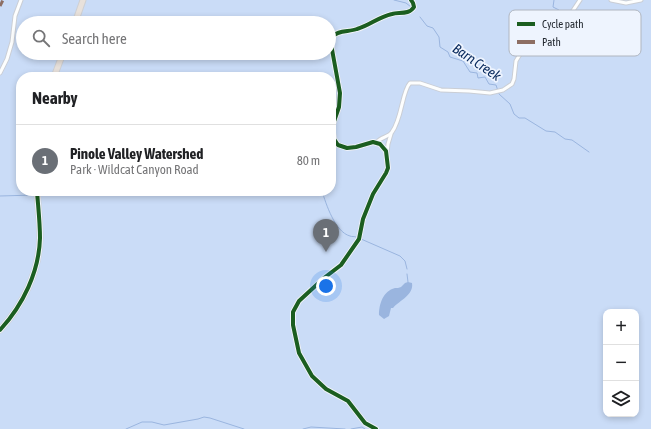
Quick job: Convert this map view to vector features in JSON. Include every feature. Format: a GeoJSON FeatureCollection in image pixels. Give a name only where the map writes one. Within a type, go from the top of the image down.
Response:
{"type":"FeatureCollection","features":[{"type":"Feature","properties":{"kind":"main road"},"geometry":{"type":"LineString","coordinates":[[77,16],[83,0]]}},
{"type":"Feature","properties":{"kind":"main road"},"geometry":{"type":"LineString","coordinates":[[56,72],[60,60]]}},
{"type":"Feature","properties":{"kind":"main road"},"geometry":{"type":"LineString","coordinates":[[0,330],[22,300],[29,285],[38,256],[40,237],[37,196]]}},
{"type":"Feature","properties":{"kind":"street"},"geometry":{"type":"LineString","coordinates":[[0,73],[7,59],[12,42],[15,16],[21,0]]}},
{"type":"Feature","properties":{"kind":"street"},"geometry":{"type":"LineString","coordinates":[[336,33],[359,29],[386,16],[410,12],[414,7],[410,0]]}},
{"type":"Feature","properties":{"kind":"street"},"geometry":{"type":"LineString","coordinates":[[573,10],[580,0]]}},
{"type":"Feature","properties":{"kind":"street"},"geometry":{"type":"LineString","coordinates":[[611,0],[626,3],[641,0]]}},
{"type":"Feature","properties":{"kind":"street"},"geometry":{"type":"LineString","coordinates":[[376,429],[365,423],[348,401],[326,389],[312,376],[299,353],[296,343],[292,317],[293,312],[299,301],[324,278],[342,265],[359,240],[363,219],[373,194],[388,168],[388,144],[401,110],[405,89],[410,83],[420,83],[441,90],[494,93],[503,90],[512,84],[516,61],[519,56]]}},
{"type":"Feature","properties":{"kind":"street"},"geometry":{"type":"LineString","coordinates":[[334,60],[340,93],[339,107],[336,116]]}},
{"type":"Feature","properties":{"kind":"street"},"geometry":{"type":"LineString","coordinates":[[377,142],[391,134]]}},
{"type":"Feature","properties":{"kind":"street"},"geometry":{"type":"LineString","coordinates":[[336,142],[338,145],[347,148],[356,147],[369,142],[377,142],[383,146],[387,155]]}},
{"type":"Feature","properties":{"kind":"shaded area"},"geometry":{"type":"Polygon","coordinates":[[[0,0],[651,0],[651,429],[0,429],[0,0]]]}},
{"type":"Feature","properties":{"kind":"shaded area"},"geometry":{"type":"Polygon","coordinates":[[[408,282],[412,283],[411,291],[406,297],[391,308],[389,316],[384,319],[379,315],[382,298],[387,292],[395,288],[399,288],[408,282]]]}},
{"type":"Feature","properties":{"kind":"waterway","name":"Barn Creek"},"geometry":{"type":"LineString","coordinates":[[394,0],[406,3],[411,7]]}},
{"type":"Feature","properties":{"kind":"waterway"},"geometry":{"type":"LineString","coordinates":[[554,0],[553,7],[559,10]]}},
{"type":"Feature","properties":{"kind":"waterway","name":"Barn Creek"},"geometry":{"type":"LineString","coordinates":[[420,17],[427,26],[433,28],[439,37],[440,47],[448,52],[450,57],[463,61],[470,72],[477,73],[478,78],[485,77],[489,84],[496,85],[499,94],[510,104],[514,114],[519,118],[525,118],[546,131],[555,132],[565,139],[572,140],[589,152]]}},
{"type":"Feature","properties":{"kind":"waterway"},"geometry":{"type":"LineString","coordinates":[[0,196],[16,196]]}},
{"type":"Feature","properties":{"kind":"waterway"},"geometry":{"type":"LineString","coordinates":[[324,196],[332,217],[340,229],[345,233],[356,237]]}},
{"type":"Feature","properties":{"kind":"waterway"},"geometry":{"type":"LineString","coordinates":[[361,239],[400,256],[405,261],[407,269]]}},
{"type":"Feature","properties":{"kind":"waterway"},"geometry":{"type":"LineString","coordinates":[[407,274],[408,282]]}},
{"type":"Feature","properties":{"kind":"waterway"},"geometry":{"type":"LineString","coordinates":[[126,429],[142,422],[152,422],[164,425],[204,417],[244,429]]}},
{"type":"Feature","properties":{"kind":"waterway"},"geometry":{"type":"LineString","coordinates":[[303,429],[311,427],[345,429]]}},
{"type":"Feature","properties":{"kind":"waterway"},"geometry":{"type":"LineString","coordinates":[[351,429],[362,427],[365,429]]}},
{"type":"Feature","properties":{"kind":"marked path"},"geometry":{"type":"LineString","coordinates":[[0,6],[3,0]]}},
{"type":"Feature","properties":{"kind":"cycle path"},"geometry":{"type":"LineString","coordinates":[[336,34],[361,28],[387,15],[412,10],[414,7],[411,0]]}},
{"type":"Feature","properties":{"kind":"cycle path"},"geometry":{"type":"LineString","coordinates":[[334,60],[340,93],[339,107],[336,116]]}},
{"type":"Feature","properties":{"kind":"cycle path"},"geometry":{"type":"LineString","coordinates":[[336,142],[338,145],[347,148],[373,142],[380,144],[386,151],[388,168],[373,194],[363,219],[359,239],[341,265],[299,301],[293,312],[293,325],[299,353],[312,376],[326,389],[348,401],[365,423],[376,429]]}},
{"type":"Feature","properties":{"kind":"cycle path"},"geometry":{"type":"LineString","coordinates":[[0,330],[16,310],[28,287],[37,263],[40,238],[37,196]]}},
{"type":"Feature","properties":{"kind":"place","name":"Pinole Valley Watershed"},"geometry":{"type":"Point","coordinates":[326,252]}}]}
